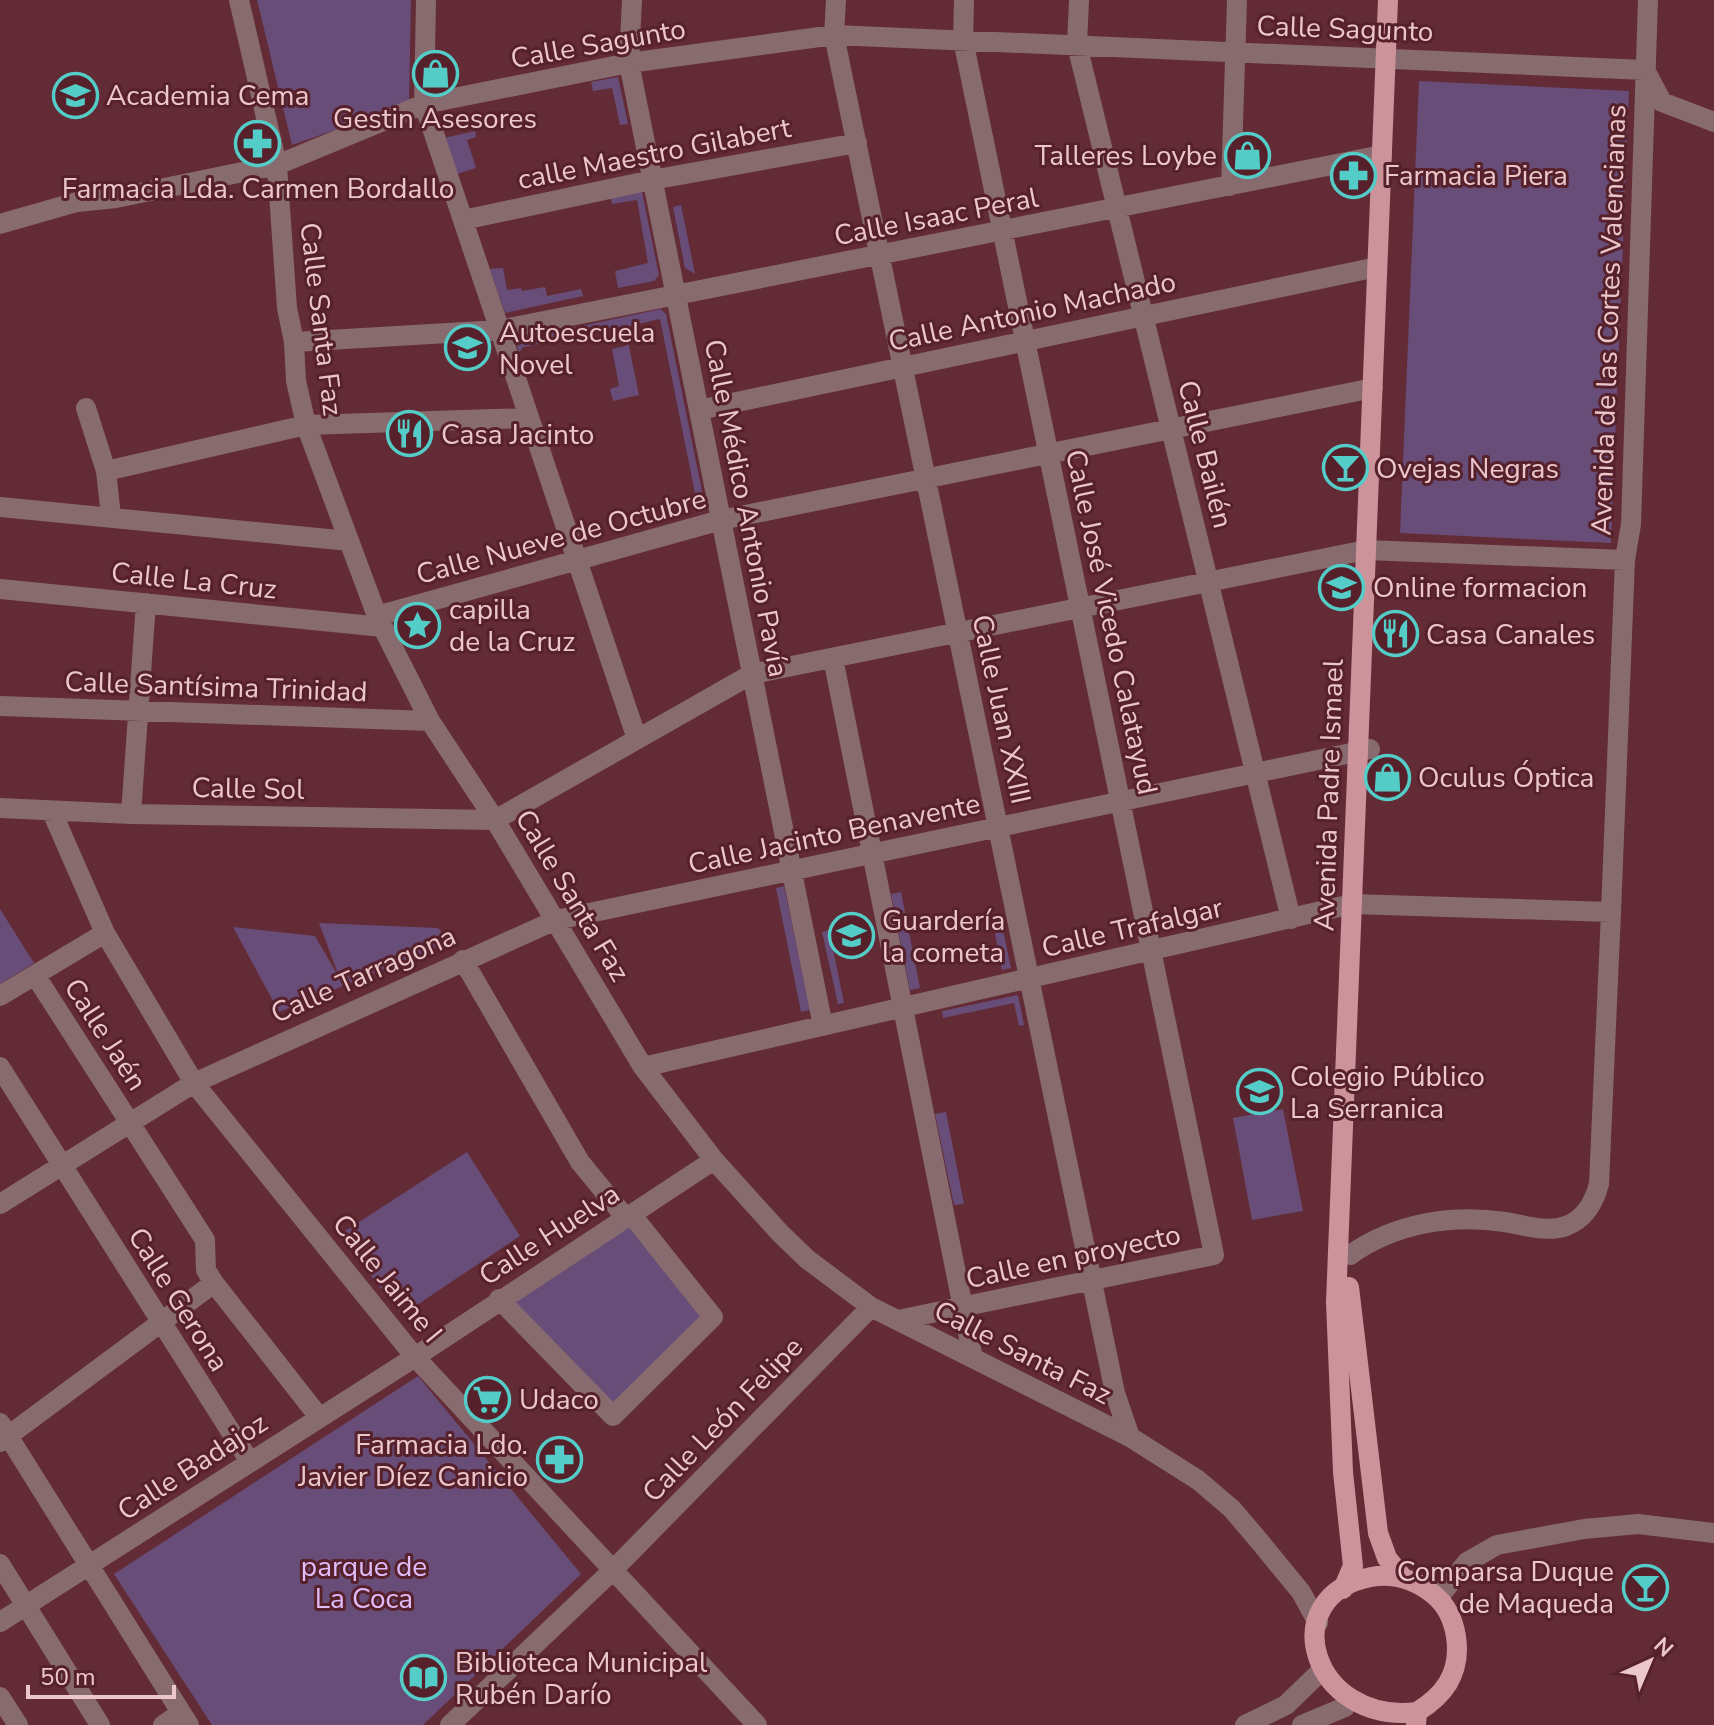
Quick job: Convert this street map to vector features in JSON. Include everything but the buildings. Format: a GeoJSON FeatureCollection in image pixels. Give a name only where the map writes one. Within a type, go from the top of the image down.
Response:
{"type":"FeatureCollection","features":[{"type":"Feature","properties":{"kind":"main road","name":"Avenida Padre Ismael"},"geometry":{"type":"LineString","coordinates":[[1338,1594],[1353,1566],[1343,1472],[1336,1302],[1358,904],[1392,58],[1388,0]]}},
{"type":"Feature","properties":{"kind":"main road","name":"Avenida Padre Ismael"},"geometry":{"type":"LineString","coordinates":[[1372,550],[1373,388],[1382,155],[1401,0]]}},
{"type":"Feature","properties":{"kind":"main road","name":"Avenida Padre Ismael"},"geometry":{"type":"LineString","coordinates":[[1358,904],[1349,1298],[1378,1533],[1387,1558],[1403,1578]]}},
{"type":"Feature","properties":{"kind":"main road"},"geometry":{"type":"LineString","coordinates":[[1403,1578],[1422,1586],[1438,1598],[1451,1617],[1457,1638],[1456,1661],[1449,1681],[1417,1718],[1374,1721],[1345,1707],[1329,1692],[1319,1673],[1314,1639],[1318,1623],[1338,1594],[1362,1579],[1403,1578]]}},
{"type":"Feature","properties":{"kind":"street","name":"Calle Santa Faz"},"geometry":{"type":"LineString","coordinates":[[239,0],[277,165],[287,308],[294,342],[296,381],[306,425],[349,541],[380,621],[430,721],[495,820],[643,1067],[714,1160],[807,1259],[871,1307],[1130,1437],[1198,1480],[1232,1509],[1301,1592],[1318,1623]]}},
{"type":"Feature","properties":{"kind":"street"},"geometry":{"type":"LineString","coordinates":[[426,0],[424,104],[637,739]]}},
{"type":"Feature","properties":{"kind":"street","name":"Calle Médico Antonio Pavía"},"geometry":{"type":"LineString","coordinates":[[632,0],[629,63],[823,1026]]}},
{"type":"Feature","properties":{"kind":"street","name":"Calle Juan XXIII"},"geometry":{"type":"LineString","coordinates":[[836,0],[834,35],[1091,1280],[1115,1393],[1130,1437]]}},
{"type":"Feature","properties":{"kind":"street","name":"Calle José Vicedo Calatayud"},"geometry":{"type":"LineString","coordinates":[[964,0],[963,40],[1214,1255]]}},
{"type":"Feature","properties":{"kind":"street","name":"Calle Bailén"},"geometry":{"type":"LineString","coordinates":[[1079,0],[1077,45],[1291,919]]}},
{"type":"Feature","properties":{"kind":"street"},"geometry":{"type":"LineString","coordinates":[[1231,186],[1237,0]]}},
{"type":"Feature","properties":{"kind":"street","name":"Avenida de las Cortes Valencianas"},"geometry":{"type":"LineString","coordinates":[[1350,1255],[1392,1233],[1432,1222],[1473,1219],[1552,1229],[1581,1219],[1595,1200],[1599,1184],[1625,560],[1631,524],[1648,0]]}},
{"type":"Feature","properties":{"kind":"street","name":"Calle Sagunto"},"geometry":{"type":"LineString","coordinates":[[0,224],[77,202],[116,198],[277,165],[424,104],[629,63],[834,35],[1645,70]]}},
{"type":"Feature","properties":{"kind":"street"},"geometry":{"type":"LineString","coordinates":[[1645,70],[1662,102],[1714,122]]}},
{"type":"Feature","properties":{"kind":"street","name":"calle Maestro Gilabert"},"geometry":{"type":"LineString","coordinates":[[463,220],[652,180],[857,143]]}},
{"type":"Feature","properties":{"kind":"street","name":"Calle Isaac Peral"},"geometry":{"type":"LineString","coordinates":[[294,342],[499,330],[1382,155]]}},
{"type":"Feature","properties":{"kind":"street","name":"Calle Antonio Machado"},"geometry":{"type":"LineString","coordinates":[[699,410],[1377,267]]}},
{"type":"Feature","properties":{"kind":"street","name":"Calle Nueve de Octubre"},"geometry":{"type":"LineString","coordinates":[[380,621],[721,520],[1373,388]]}},
{"type":"Feature","properties":{"kind":"street"},"geometry":{"type":"LineString","coordinates":[[86,408],[106,471],[111,516]]}},
{"type":"Feature","properties":{"kind":"street"},"geometry":{"type":"LineString","coordinates":[[106,471],[306,425],[529,418]]}},
{"type":"Feature","properties":{"kind":"street"},"geometry":{"type":"LineString","coordinates":[[0,507],[349,541]]}},
{"type":"Feature","properties":{"kind":"street"},"geometry":{"type":"LineString","coordinates":[[495,820],[752,674],[1372,550],[1625,560]]}},
{"type":"Feature","properties":{"kind":"street","name":"Calle La Cruz"},"geometry":{"type":"LineString","coordinates":[[0,589],[380,621]]}},
{"type":"Feature","properties":{"kind":"street"},"geometry":{"type":"LineString","coordinates":[[131,814],[146,603]]}},
{"type":"Feature","properties":{"kind":"street"},"geometry":{"type":"LineString","coordinates":[[833,658],[973,1358]]}},
{"type":"Feature","properties":{"kind":"street","name":"Calle Santísima Trinidad"},"geometry":{"type":"LineString","coordinates":[[0,706],[430,721]]}},
{"type":"Feature","properties":{"kind":"street","name":"Calle Jacinto Benavente"},"geometry":{"type":"LineString","coordinates":[[556,920],[1364,751]]}},
{"type":"Feature","properties":{"kind":"street","name":"Calle Sol"},"geometry":{"type":"LineString","coordinates":[[0,808],[131,814],[495,820]]}},
{"type":"Feature","properties":{"kind":"street","name":"Calle Jaime I"},"geometry":{"type":"LineString","coordinates":[[52,812],[105,933],[194,1083],[415,1357],[757,1725]]}},
{"type":"Feature","properties":{"kind":"street"},"geometry":{"type":"LineString","coordinates":[[1358,904],[1611,912]]}},
{"type":"Feature","properties":{"kind":"street","name":"Calle Trafalgar"},"geometry":{"type":"LineString","coordinates":[[643,1067],[1358,904]]}},
{"type":"Feature","properties":{"kind":"street","name":"Calle Tarragona"},"geometry":{"type":"LineString","coordinates":[[0,1204],[194,1083],[556,920]]}},
{"type":"Feature","properties":{"kind":"street"},"geometry":{"type":"LineString","coordinates":[[0,996],[105,933]]}},
{"type":"Feature","properties":{"kind":"street"},"geometry":{"type":"LineString","coordinates":[[463,960],[580,1162],[713,1317],[613,1416],[499,1299]]}},
{"type":"Feature","properties":{"kind":"street","name":"Calle Jaén"},"geometry":{"type":"LineString","coordinates":[[35,975],[205,1240],[206,1270],[214,1283]]}},
{"type":"Feature","properties":{"kind":"street","name":"Calle Gerona"},"geometry":{"type":"LineString","coordinates":[[0,1067],[250,1462]]}},
{"type":"Feature","properties":{"kind":"street","name":"Calle Huelva"},"geometry":{"type":"LineString","coordinates":[[415,1357],[714,1160]]}},
{"type":"Feature","properties":{"kind":"street","name":"Calle en proyecto"},"geometry":{"type":"LineString","coordinates":[[898,1320],[1214,1255]]}},
{"type":"Feature","properties":{"kind":"street"},"geometry":{"type":"LineString","coordinates":[[163,1725],[185,1719],[3,1434],[214,1283],[319,1417]]}},
{"type":"Feature","properties":{"kind":"street","name":"Calle León Felipe"},"geometry":{"type":"LineString","coordinates":[[450,1725],[613,1570],[871,1307]]}},
{"type":"Feature","properties":{"kind":"street","name":"Calle Badajoz"},"geometry":{"type":"LineString","coordinates":[[0,1622],[415,1357]]}},
{"type":"Feature","properties":{"kind":"street"},"geometry":{"type":"LineString","coordinates":[[1080,1412],[1091,1414],[1100,1410],[1115,1393]]}},
{"type":"Feature","properties":{"kind":"street"},"geometry":{"type":"LineString","coordinates":[[1438,1598],[1467,1562],[1497,1545],[1584,1529],[1638,1524],[1714,1533]]}},
{"type":"Feature","properties":{"kind":"street"},"geometry":{"type":"LineString","coordinates":[[0,1564],[100,1725]]}},
{"type":"Feature","properties":{"kind":"street"},"geometry":{"type":"LineString","coordinates":[[1301,1592],[1338,1594]]}},
{"type":"Feature","properties":{"kind":"street"},"geometry":{"type":"LineString","coordinates":[[1245,1725],[1286,1705],[1319,1673]]}},
{"type":"Feature","properties":{"kind":"street"},"geometry":{"type":"LineString","coordinates":[[0,1697],[18,1725]]}},
{"type":"Feature","properties":{"kind":"street"},"geometry":{"type":"LineString","coordinates":[[1302,1725],[1345,1707]]}},
{"type":"Feature","properties":{"kind":"green space"},"geometry":{"type":"Polygon","coordinates":[[[257,0],[411,0],[409,104],[292,145],[257,0]]]}},
{"type":"Feature","properties":{"kind":"green space"},"geometry":{"type":"Polygon","coordinates":[[[618,77],[628,124],[620,125],[612,88],[593,91],[591,82],[618,77]]]}},
{"type":"Feature","properties":{"kind":"green space"},"geometry":{"type":"Polygon","coordinates":[[[1419,81],[1629,91],[1611,543],[1400,533],[1419,81]]]}},
{"type":"Feature","properties":{"kind":"green space"},"geometry":{"type":"Polygon","coordinates":[[[475,131],[476,137],[467,140],[476,168],[457,174],[444,138],[475,131]]]}},
{"type":"Feature","properties":{"kind":"green space"},"geometry":{"type":"Polygon","coordinates":[[[642,192],[659,275],[654,281],[618,288],[615,271],[648,263],[637,200],[612,204],[611,198],[642,192]]]}},
{"type":"Feature","properties":{"kind":"green space"},"geometry":{"type":"Polygon","coordinates":[[[681,205],[695,274],[685,268],[673,207],[681,205]]]}},
{"type":"Feature","properties":{"kind":"green space"},"geometry":{"type":"Polygon","coordinates":[[[503,268],[507,290],[545,287],[547,296],[581,289],[583,296],[505,313],[490,269],[503,268]]]}},
{"type":"Feature","properties":{"kind":"green space"},"geometry":{"type":"Polygon","coordinates":[[[661,309],[666,314],[706,511],[699,513],[660,319],[625,327],[639,395],[613,401],[610,389],[619,386],[612,349],[626,346],[622,327],[569,335],[568,338],[523,347],[519,353],[516,340],[661,309]]]}},
{"type":"Feature","properties":{"kind":"green space"},"geometry":{"type":"Polygon","coordinates":[[[784,886],[810,1010],[801,1012],[776,888],[784,886]]]}},
{"type":"Feature","properties":{"kind":"green space"},"geometry":{"type":"Polygon","coordinates":[[[901,892],[920,988],[910,990],[891,894],[901,892]]]}},
{"type":"Feature","properties":{"kind":"green space"},"geometry":{"type":"Polygon","coordinates":[[[0,909],[34,963],[0,984],[0,909]]]}},
{"type":"Feature","properties":{"kind":"green space"},"geometry":{"type":"Polygon","coordinates":[[[1001,921],[1011,968],[1002,970],[993,923],[1001,921]]]}},
{"type":"Feature","properties":{"kind":"green space"},"geometry":{"type":"Polygon","coordinates":[[[319,923],[438,928],[451,942],[279,1012],[233,927],[315,936],[340,979],[319,923]]]}},
{"type":"Feature","properties":{"kind":"green space"},"geometry":{"type":"Polygon","coordinates":[[[829,930],[844,1003],[838,1004],[822,932],[829,930]]]}},
{"type":"Feature","properties":{"kind":"green space"},"geometry":{"type":"Polygon","coordinates":[[[1018,995],[1024,1025],[1019,1026],[1014,1003],[943,1018],[942,1011],[1018,995]]]}},
{"type":"Feature","properties":{"kind":"green space"},"geometry":{"type":"Polygon","coordinates":[[[1283,1109],[1303,1211],[1252,1220],[1233,1118],[1283,1109]]]}},
{"type":"Feature","properties":{"kind":"green space"},"geometry":{"type":"Polygon","coordinates":[[[946,1112],[964,1204],[954,1205],[935,1114],[946,1112]]]}},
{"type":"Feature","properties":{"kind":"green space"},"geometry":{"type":"Polygon","coordinates":[[[467,1152],[520,1236],[402,1315],[339,1235],[467,1152]]]}},
{"type":"Feature","properties":{"kind":"green space"},"geometry":{"type":"Polygon","coordinates":[[[631,1220],[709,1321],[613,1408],[508,1300],[631,1220]]]}},
{"type":"Feature","properties":{"kind":"green space","name":"parque de La Coca"},"geometry":{"type":"Polygon","coordinates":[[[418,1376],[581,1574],[423,1725],[212,1725],[114,1574],[418,1376]]]}},
{"type":"Feature","properties":{"kind":"place","name":"Gestin Asesores"},"geometry":{"type":"Point","coordinates":[435,74]}},
{"type":"Feature","properties":{"kind":"place","name":"Academia Cema"},"geometry":{"type":"Point","coordinates":[75,95]}},
{"type":"Feature","properties":{"kind":"place","name":"Farmacia Lda. Carmen Bordallo"},"geometry":{"type":"Point","coordinates":[258,143]}},
{"type":"Feature","properties":{"kind":"place","name":"Talleres Loybe"},"geometry":{"type":"Point","coordinates":[1248,155]}},
{"type":"Feature","properties":{"kind":"place","name":"Farmacia Piera"},"geometry":{"type":"Point","coordinates":[1353,175]}},
{"type":"Feature","properties":{"kind":"place","name":"Autoescuela Novel"},"geometry":{"type":"Point","coordinates":[468,348]}},
{"type":"Feature","properties":{"kind":"place","name":"Casa Jacinto"},"geometry":{"type":"Point","coordinates":[410,434]}},
{"type":"Feature","properties":{"kind":"place","name":"Ovejas Negras"},"geometry":{"type":"Point","coordinates":[1345,468]}},
{"type":"Feature","properties":{"kind":"place","name":"Online formacion"},"geometry":{"type":"Point","coordinates":[1342,587]}},
{"type":"Feature","properties":{"kind":"place","name":"capilla de la Cruz"},"geometry":{"type":"Point","coordinates":[418,625]}},
{"type":"Feature","properties":{"kind":"place","name":"Casa Canales"},"geometry":{"type":"Point","coordinates":[1395,634]}},
{"type":"Feature","properties":{"kind":"place","name":"Oculus Óptica"},"geometry":{"type":"Point","coordinates":[1387,777]}},
{"type":"Feature","properties":{"kind":"place","name":"Guardería la cometa"},"geometry":{"type":"Point","coordinates":[851,936]}},
{"type":"Feature","properties":{"kind":"place","name":"Colegio Público La Serranica"},"geometry":{"type":"Point","coordinates":[1259,1092]}},
{"type":"Feature","properties":{"kind":"place","name":"Udaco"},"geometry":{"type":"Point","coordinates":[488,1399]}},
{"type":"Feature","properties":{"kind":"place","name":"Farmacia Ldo. Javier Díez Canicio"},"geometry":{"type":"Point","coordinates":[559,1460]}},
{"type":"Feature","properties":{"kind":"place","name":"Comparsa Duque de Maqueda"},"geometry":{"type":"Point","coordinates":[1645,1587]}},
{"type":"Feature","properties":{"kind":"place","name":"Biblioteca Municipal Rubén Darío"},"geometry":{"type":"Point","coordinates":[424,1678]}}]}
